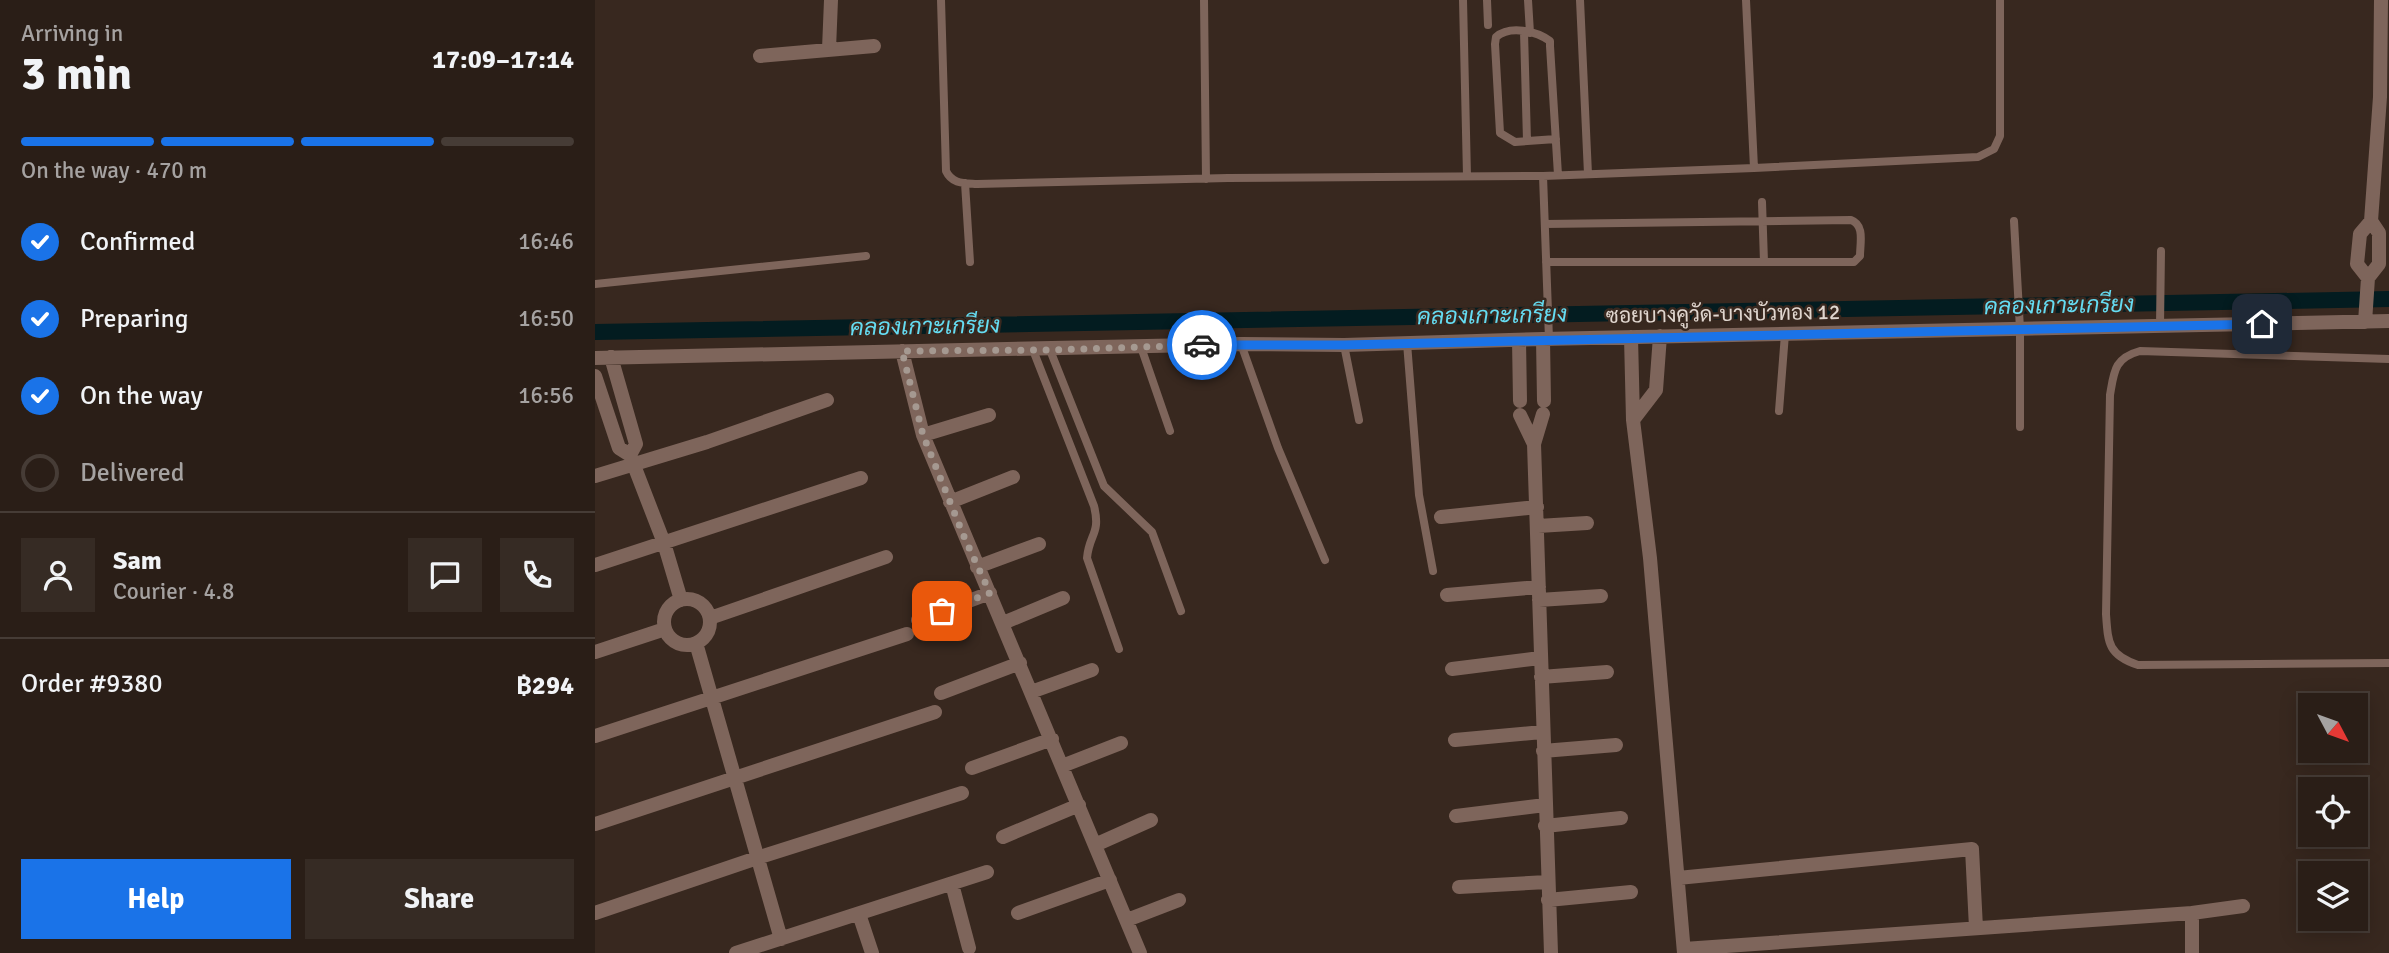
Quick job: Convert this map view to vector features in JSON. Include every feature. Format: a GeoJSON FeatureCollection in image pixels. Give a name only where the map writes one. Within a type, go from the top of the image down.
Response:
{"type":"FeatureCollection","features":[{"type":"Feature","properties":{"kind":"street"},"geometry":{"type":"LineString","coordinates":[[829,49],[831,0]]}},
{"type":"Feature","properties":{"kind":"street"},"geometry":{"type":"LineString","coordinates":[[2365,322],[2367,280],[2357,264],[2360,234],[2371,221],[2380,97],[2381,0]]}},
{"type":"Feature","properties":{"kind":"street"},"geometry":{"type":"LineString","coordinates":[[760,56],[874,46]]}},
{"type":"Feature","properties":{"kind":"street"},"geometry":{"type":"LineString","coordinates":[[2367,280],[2379,264],[2379,233],[2371,221]]}},
{"type":"Feature","properties":{"kind":"street","name":"ซอยบางคูวัด-บางบัวทอง 12"},"geometry":{"type":"LineString","coordinates":[[595,358],[1241,344],[1344,345],[2389,321]]}},
{"type":"Feature","properties":{"kind":"street"},"geometry":{"type":"LineString","coordinates":[[1631,337],[1633,420],[1650,558],[1684,951],[2192,913],[2243,906]]}},
{"type":"Feature","properties":{"kind":"street"},"geometry":{"type":"LineString","coordinates":[[1633,420],[1656,390],[1660,337]]}},
{"type":"Feature","properties":{"kind":"street"},"geometry":{"type":"LineString","coordinates":[[1546,339],[1543,408],[1534,443],[1548,882],[1547,953]]}},
{"type":"Feature","properties":{"kind":"street"},"geometry":{"type":"LineString","coordinates":[[1519,340],[1520,408],[1534,443]]}},
{"type":"Feature","properties":{"kind":"street"},"geometry":{"type":"LineString","coordinates":[[902,351],[923,435],[1140,953]]}},
{"type":"Feature","properties":{"kind":"street"},"geometry":{"type":"LineString","coordinates":[[611,357],[636,444],[632,460]]}},
{"type":"Feature","properties":{"kind":"street"},"geometry":{"type":"LineString","coordinates":[[595,376],[619,447],[632,460],[664,543],[681,600]]}},
{"type":"Feature","properties":{"kind":"street"},"geometry":{"type":"LineString","coordinates":[[595,476],[632,460],[827,400]]}},
{"type":"Feature","properties":{"kind":"street"},"geometry":{"type":"LineString","coordinates":[[923,435],[989,415]]}},
{"type":"Feature","properties":{"kind":"street"},"geometry":{"type":"LineString","coordinates":[[950,502],[1013,477]]}},
{"type":"Feature","properties":{"kind":"street"},"geometry":{"type":"LineString","coordinates":[[595,565],[861,478]]}},
{"type":"Feature","properties":{"kind":"street"},"geometry":{"type":"LineString","coordinates":[[1441,517],[1537,507]]}},
{"type":"Feature","properties":{"kind":"street"},"geometry":{"type":"LineString","coordinates":[[1538,526],[1587,523]]}},
{"type":"Feature","properties":{"kind":"street"},"geometry":{"type":"LineString","coordinates":[[978,567],[1039,544]]}},
{"type":"Feature","properties":{"kind":"street"},"geometry":{"type":"LineString","coordinates":[[710,618],[886,557]]}},
{"type":"Feature","properties":{"kind":"street"},"geometry":{"type":"LineString","coordinates":[[918,620],[990,593]]}},
{"type":"Feature","properties":{"kind":"street"},"geometry":{"type":"LineString","coordinates":[[1447,595],[1539,593],[1601,596]]}},
{"type":"Feature","properties":{"kind":"street"},"geometry":{"type":"LineString","coordinates":[[1003,623],[1063,598]]}},
{"type":"Feature","properties":{"kind":"street"},"geometry":{"type":"LineString","coordinates":[[681,600],[696,601],[707,611],[710,618],[707,633],[696,643],[681,644],[669,636],[665,629],[665,614],[674,603],[681,600]]}},
{"type":"Feature","properties":{"kind":"street"},"geometry":{"type":"LineString","coordinates":[[595,652],[665,629]]}},
{"type":"Feature","properties":{"kind":"street"},"geometry":{"type":"LineString","coordinates":[[595,736],[907,634]]}},
{"type":"Feature","properties":{"kind":"street"},"geometry":{"type":"LineString","coordinates":[[696,643],[781,939]]}},
{"type":"Feature","properties":{"kind":"street"},"geometry":{"type":"LineString","coordinates":[[1452,669],[1541,658]]}},
{"type":"Feature","properties":{"kind":"street"},"geometry":{"type":"LineString","coordinates":[[941,693],[1020,663]]}},
{"type":"Feature","properties":{"kind":"street"},"geometry":{"type":"LineString","coordinates":[[1031,692],[1092,670]]}},
{"type":"Feature","properties":{"kind":"street"},"geometry":{"type":"LineString","coordinates":[[1541,677],[1607,672]]}},
{"type":"Feature","properties":{"kind":"street"},"geometry":{"type":"LineString","coordinates":[[595,824],[935,712]]}},
{"type":"Feature","properties":{"kind":"street"},"geometry":{"type":"LineString","coordinates":[[1455,740],[1542,732]]}},
{"type":"Feature","properties":{"kind":"street"},"geometry":{"type":"LineString","coordinates":[[972,768],[1052,739]]}},
{"type":"Feature","properties":{"kind":"street"},"geometry":{"type":"LineString","coordinates":[[1062,766],[1121,743]]}},
{"type":"Feature","properties":{"kind":"street"},"geometry":{"type":"LineString","coordinates":[[1543,751],[1616,745]]}},
{"type":"Feature","properties":{"kind":"street"},"geometry":{"type":"LineString","coordinates":[[595,913],[962,793]]}},
{"type":"Feature","properties":{"kind":"street"},"geometry":{"type":"LineString","coordinates":[[1003,837],[1079,805]]}},
{"type":"Feature","properties":{"kind":"street"},"geometry":{"type":"LineString","coordinates":[[1456,816],[1545,805]]}},
{"type":"Feature","properties":{"kind":"street"},"geometry":{"type":"LineString","coordinates":[[1545,826],[1621,818]]}},
{"type":"Feature","properties":{"kind":"street"},"geometry":{"type":"LineString","coordinates":[[1095,845],[1151,820]]}},
{"type":"Feature","properties":{"kind":"street"},"geometry":{"type":"LineString","coordinates":[[1678,878],[1972,849],[1976,929]]}},
{"type":"Feature","properties":{"kind":"street"},"geometry":{"type":"LineString","coordinates":[[736,953],[987,872]]}},
{"type":"Feature","properties":{"kind":"street"},"geometry":{"type":"LineString","coordinates":[[1018,913],[1110,880]]}},
{"type":"Feature","properties":{"kind":"street"},"geometry":{"type":"LineString","coordinates":[[1459,887],[1548,882]]}},
{"type":"Feature","properties":{"kind":"street"},"geometry":{"type":"LineString","coordinates":[[952,884],[969,947]]}},
{"type":"Feature","properties":{"kind":"street"},"geometry":{"type":"LineString","coordinates":[[1548,900],[1631,892]]}},
{"type":"Feature","properties":{"kind":"street"},"geometry":{"type":"LineString","coordinates":[[1127,920],[1179,900]]}},
{"type":"Feature","properties":{"kind":"street"},"geometry":{"type":"LineString","coordinates":[[2192,913],[2192,953]]}},
{"type":"Feature","properties":{"kind":"street"},"geometry":{"type":"LineString","coordinates":[[859,914],[872,953]]}},
{"type":"Feature","properties":{"kind":"lane"},"geometry":{"type":"LineString","coordinates":[[941,0],[946,171],[955,181],[965,183],[1543,176],[1963,159],[1987,154],[1994,149],[2000,136],[2000,0]]}},
{"type":"Feature","properties":{"kind":"lane"},"geometry":{"type":"LineString","coordinates":[[1204,0],[1206,179]]}},
{"type":"Feature","properties":{"kind":"lane"},"geometry":{"type":"LineString","coordinates":[[1463,0],[1467,176]]}},
{"type":"Feature","properties":{"kind":"lane"},"geometry":{"type":"LineString","coordinates":[[1487,0],[1488,25]]}},
{"type":"Feature","properties":{"kind":"lane"},"geometry":{"type":"LineString","coordinates":[[1527,141],[1528,0]]}},
{"type":"Feature","properties":{"kind":"lane"},"geometry":{"type":"LineString","coordinates":[[1580,0],[1588,174]]}},
{"type":"Feature","properties":{"kind":"lane"},"geometry":{"type":"LineString","coordinates":[[1746,0],[1754,168]]}},
{"type":"Feature","properties":{"kind":"lane"},"geometry":{"type":"LineString","coordinates":[[1556,139],[1515,142],[1507,139],[1498,129],[1495,44],[1496,37],[1502,32],[1538,34],[1550,41],[1556,139],[1558,175]]}},
{"type":"Feature","properties":{"kind":"lane"},"geometry":{"type":"LineString","coordinates":[[1543,176],[1548,319],[1546,339]]}},
{"type":"Feature","properties":{"kind":"lane"},"geometry":{"type":"LineString","coordinates":[[965,183],[970,262]]}},
{"type":"Feature","properties":{"kind":"lane"},"geometry":{"type":"LineString","coordinates":[[1762,202],[1764,262]]}},
{"type":"Feature","properties":{"kind":"lane"},"geometry":{"type":"LineString","coordinates":[[1545,225],[1851,220],[1860,227],[1860,256],[1854,262],[1546,262]]}},
{"type":"Feature","properties":{"kind":"lane"},"geometry":{"type":"LineString","coordinates":[[2014,221],[2019,288],[2020,427]]}},
{"type":"Feature","properties":{"kind":"lane"},"geometry":{"type":"LineString","coordinates":[[2160,326],[2161,251]]}},
{"type":"Feature","properties":{"kind":"lane"},"geometry":{"type":"LineString","coordinates":[[595,284],[866,257]]}},
{"type":"Feature","properties":{"kind":"lane"},"geometry":{"type":"LineString","coordinates":[[1779,411],[1785,334]]}},
{"type":"Feature","properties":{"kind":"lane"},"geometry":{"type":"LineString","coordinates":[[1407,343],[1419,495],[1433,571]]}},
{"type":"Feature","properties":{"kind":"lane"},"geometry":{"type":"LineString","coordinates":[[1241,344],[1278,448],[1325,560]]}},
{"type":"Feature","properties":{"kind":"lane"},"geometry":{"type":"LineString","coordinates":[[1344,345],[1359,420]]}},
{"type":"Feature","properties":{"kind":"lane"},"geometry":{"type":"LineString","coordinates":[[1141,347],[1170,431]]}},
{"type":"Feature","properties":{"kind":"lane"},"geometry":{"type":"LineString","coordinates":[[1033,350],[1094,506],[1096,531],[1087,548],[1087,558],[1119,649]]}},
{"type":"Feature","properties":{"kind":"lane"},"geometry":{"type":"LineString","coordinates":[[1050,350],[1104,486],[1152,532],[1181,611]]}},
{"type":"Feature","properties":{"kind":"lane"},"geometry":{"type":"LineString","coordinates":[[2389,359],[2140,351],[2127,354],[2115,370],[2110,395],[2106,614],[2108,640],[2114,653],[2122,660],[2138,665],[2389,663]]}},
{"type":"Feature","properties":{"kind":"waterway","name":"คลองเกาะเกรียง"},"geometry":{"type":"LineString","coordinates":[[595,332],[2389,299]]}},
{"type":"Feature","properties":{"kind":"way so far"},"geometry":{"type":"LineString","coordinates":[[942,611],[990,593],[923,435],[902,351],[1202,345]]}},
{"type":"Feature","properties":{"kind":"route"},"geometry":{"type":"LineString","coordinates":[[1202,345],[1344,345],[2262,324]]}}]}
